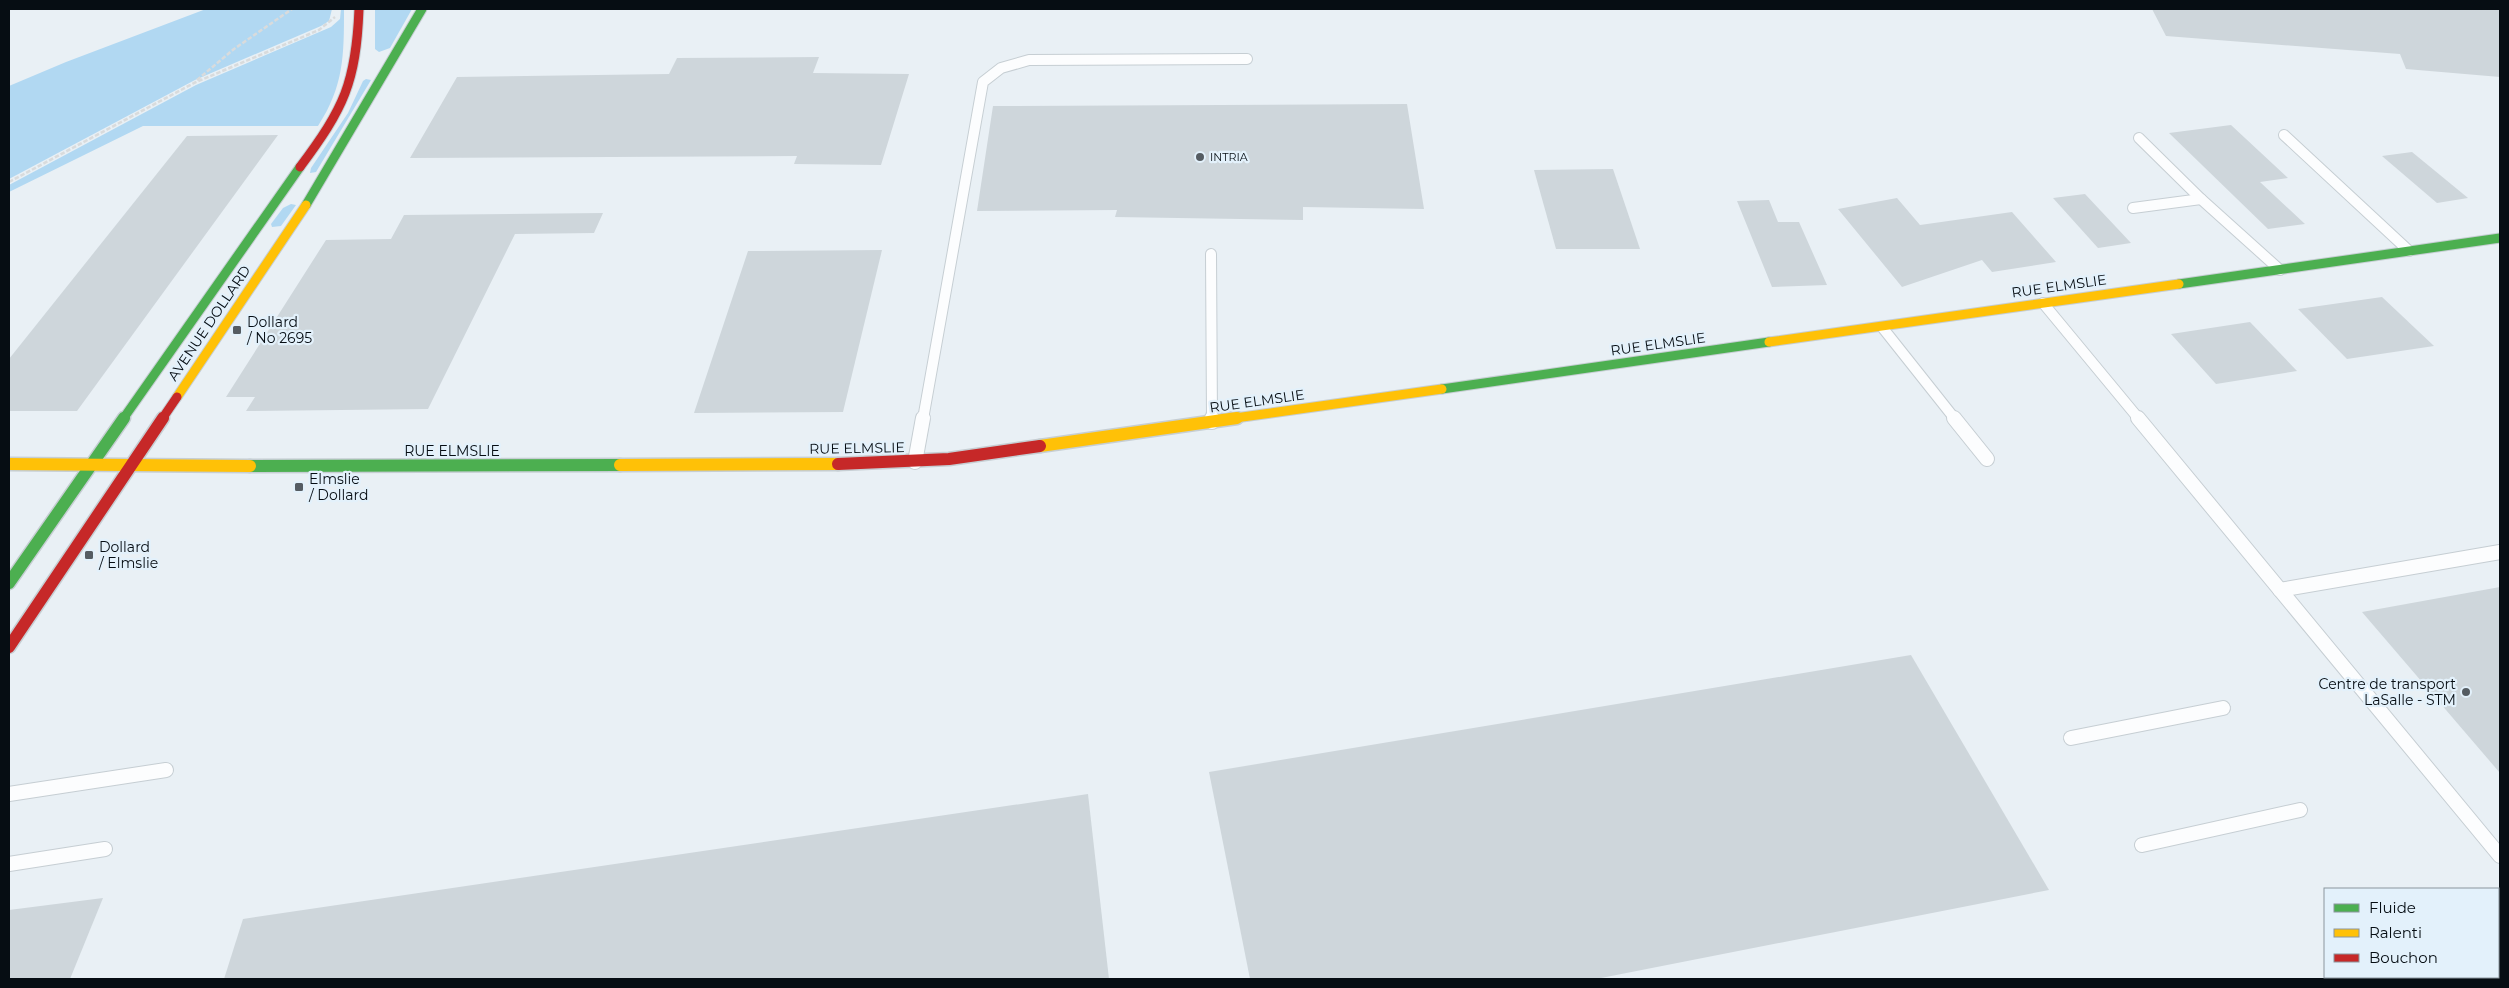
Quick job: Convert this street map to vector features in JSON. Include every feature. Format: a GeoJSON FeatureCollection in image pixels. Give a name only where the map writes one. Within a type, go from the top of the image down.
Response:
{"type":"FeatureCollection","features":[{"type":"Feature","properties":{"kind":"street","name":"AVENUE DOLLARD"},"geometry":{"type":"LineString","coordinates":[[9,583],[336,115],[348,92],[355,70],[359,9]]}},
{"type":"Feature","properties":{"kind":"street","name":"AVENUE DOLLARD"},"geometry":{"type":"LineString","coordinates":[[10,645],[319,186],[422,9]]}},
{"type":"Feature","properties":{"kind":"street","name":"RUE ELMSLIE"},"geometry":{"type":"LineString","coordinates":[[9,464],[332,467],[915,462],[1000,453],[2500,238]]}},
{"type":"Feature","properties":{"kind":"lane"},"geometry":{"type":"LineString","coordinates":[[915,462],[983,82],[990,74],[1013,62],[1024,60],[1247,59]]}},
{"type":"Feature","properties":{"kind":"lane"},"geometry":{"type":"LineString","coordinates":[[2284,134],[2409,251]]}},
{"type":"Feature","properties":{"kind":"lane"},"geometry":{"type":"LineString","coordinates":[[2139,138],[2280,270]]}},
{"type":"Feature","properties":{"kind":"lane"},"geometry":{"type":"LineString","coordinates":[[2133,208],[2202,199]]}},
{"type":"Feature","properties":{"kind":"lane"},"geometry":{"type":"LineString","coordinates":[[1211,254],[1212,422]]}},
{"type":"Feature","properties":{"kind":"lane"},"geometry":{"type":"LineString","coordinates":[[2043,304],[2500,856]]}},
{"type":"Feature","properties":{"kind":"lane"},"geometry":{"type":"LineString","coordinates":[[1882,327],[1987,459]]}},
{"type":"Feature","properties":{"kind":"lane"},"geometry":{"type":"LineString","coordinates":[[2280,590],[2500,552]]}},
{"type":"Feature","properties":{"kind":"lane"},"geometry":{"type":"LineString","coordinates":[[2071,738],[2223,708]]}},
{"type":"Feature","properties":{"kind":"lane"},"geometry":{"type":"LineString","coordinates":[[9,794],[166,770]]}},
{"type":"Feature","properties":{"kind":"lane"},"geometry":{"type":"LineString","coordinates":[[2142,845],[2300,810]]}},
{"type":"Feature","properties":{"kind":"lane"},"geometry":{"type":"LineString","coordinates":[[9,864],[105,849]]}},
{"type":"Feature","properties":{"kind":"path"},"geometry":{"type":"LineString","coordinates":[[194,83],[239,45],[292,9]]}},
{"type":"Feature","properties":{"kind":"path"},"geometry":{"type":"LineString","coordinates":[[9,182],[194,83],[330,23]]}},
{"type":"Feature","properties":{"kind":"shaded area"},"geometry":{"type":"Polygon","coordinates":[[[206,9],[332,9],[329,21],[321,26],[195,80],[9,179],[9,86],[66,62],[206,9]]]}},
{"type":"Feature","properties":{"kind":"shaded area"},"geometry":{"type":"Polygon","coordinates":[[[341,9],[344,9],[344,26],[341,70],[333,97],[318,126],[143,126],[9,192],[9,185],[196,85],[331,27],[340,19],[341,9]]]}},
{"type":"Feature","properties":{"kind":"shaded area"},"geometry":{"type":"Polygon","coordinates":[[[375,9],[412,9],[390,48],[379,52],[375,49],[375,9]]]}},
{"type":"Feature","properties":{"kind":"shaded area"},"geometry":{"type":"Polygon","coordinates":[[[366,79],[371,80],[316,172],[310,173],[311,168],[348,113],[363,81],[366,79]]]}},
{"type":"Feature","properties":{"kind":"shaded area"},"geometry":{"type":"Polygon","coordinates":[[[291,204],[296,205],[281,226],[272,227],[271,224],[283,208],[291,204]]]}},
{"type":"Feature","properties":{"kind":"building"},"geometry":{"type":"Polygon","coordinates":[[[2152,9],[2500,9],[2500,77],[2406,69],[2400,54],[2166,36],[2152,9]]]}},
{"type":"Feature","properties":{"kind":"building"},"geometry":{"type":"Polygon","coordinates":[[[819,57],[813,73],[909,74],[881,165],[794,164],[797,156],[410,158],[457,77],[669,74],[677,58],[819,57]]]}},
{"type":"Feature","properties":{"kind":"building","name":"INTRIA"},"geometry":{"type":"Polygon","coordinates":[[[1407,104],[1424,209],[1303,207],[1303,220],[1115,217],[1117,210],[977,211],[993,106],[1407,104]]]}},
{"type":"Feature","properties":{"kind":"building"},"geometry":{"type":"Polygon","coordinates":[[[2231,125],[2288,178],[2260,182],[2305,224],[2268,229],[2169,133],[2231,125]]]}},
{"type":"Feature","properties":{"kind":"building"},"geometry":{"type":"Polygon","coordinates":[[[278,135],[77,411],[9,411],[9,359],[187,136],[278,135]]]}},
{"type":"Feature","properties":{"kind":"building"},"geometry":{"type":"Polygon","coordinates":[[[2412,152],[2468,198],[2437,203],[2382,156],[2412,152]]]}},
{"type":"Feature","properties":{"kind":"building"},"geometry":{"type":"Polygon","coordinates":[[[1613,169],[1640,249],[1556,249],[1534,170],[1613,169]]]}},
{"type":"Feature","properties":{"kind":"building"},"geometry":{"type":"Polygon","coordinates":[[[2085,194],[2131,243],[2098,248],[2053,198],[2085,194]]]}},
{"type":"Feature","properties":{"kind":"building"},"geometry":{"type":"Polygon","coordinates":[[[1897,198],[1920,225],[2012,212],[2056,262],[1992,272],[1982,260],[1902,287],[1838,209],[1897,198]]]}},
{"type":"Feature","properties":{"kind":"building"},"geometry":{"type":"Polygon","coordinates":[[[1769,200],[1778,222],[1799,222],[1827,285],[1772,287],[1737,201],[1769,200]]]}},
{"type":"Feature","properties":{"kind":"building"},"geometry":{"type":"Polygon","coordinates":[[[603,213],[594,233],[515,234],[428,409],[246,411],[255,397],[226,397],[326,240],[391,239],[404,215],[603,213]]]}},
{"type":"Feature","properties":{"kind":"building"},"geometry":{"type":"Polygon","coordinates":[[[882,250],[843,412],[694,413],[748,251],[882,250]]]}},
{"type":"Feature","properties":{"kind":"building"},"geometry":{"type":"Polygon","coordinates":[[[2382,297],[2434,346],[2347,359],[2298,309],[2382,297]]]}},
{"type":"Feature","properties":{"kind":"building"},"geometry":{"type":"Polygon","coordinates":[[[2250,322],[2297,371],[2216,384],[2171,334],[2250,322]]]}},
{"type":"Feature","properties":{"kind":"building","name":"Centre de transport LaSalle - STM"},"geometry":{"type":"Polygon","coordinates":[[[2500,587],[2500,773],[2362,612],[2500,587]]]}},
{"type":"Feature","properties":{"kind":"building"},"geometry":{"type":"Polygon","coordinates":[[[1911,655],[2049,890],[1596,979],[1250,979],[1209,772],[1911,655]]]}},
{"type":"Feature","properties":{"kind":"building"},"geometry":{"type":"Polygon","coordinates":[[[1088,794],[1109,979],[224,979],[243,919],[1088,794]]]}},
{"type":"Feature","properties":{"kind":"building"},"geometry":{"type":"Polygon","coordinates":[[[103,898],[70,979],[9,979],[9,910],[103,898]]]}},
{"type":"Feature","properties":{"kind":"traffic: fast"},"geometry":{"type":"LineString","coordinates":[[306,205],[422,9]]}},
{"type":"Feature","properties":{"kind":"traffic: fast"},"geometry":{"type":"LineString","coordinates":[[9,583],[300,167]]}},
{"type":"Feature","properties":{"kind":"traffic: fast"},"geometry":{"type":"LineString","coordinates":[[2179,284],[2500,238]]}},
{"type":"Feature","properties":{"kind":"traffic: fast"},"geometry":{"type":"LineString","coordinates":[[1442,389],[1769,342]]}},
{"type":"Feature","properties":{"kind":"traffic: fast"},"geometry":{"type":"LineString","coordinates":[[250,466],[620,465]]}},
{"type":"Feature","properties":{"kind":"traffic: slow"},"geometry":{"type":"LineString","coordinates":[[177,397],[306,205]]}},
{"type":"Feature","properties":{"kind":"traffic: slow"},"geometry":{"type":"LineString","coordinates":[[1769,342],[2179,284]]}},
{"type":"Feature","properties":{"kind":"traffic: slow"},"geometry":{"type":"LineString","coordinates":[[1040,446],[1442,389]]}},
{"type":"Feature","properties":{"kind":"traffic: slow"},"geometry":{"type":"LineString","coordinates":[[9,464],[250,466]]}},
{"type":"Feature","properties":{"kind":"traffic: slow"},"geometry":{"type":"LineString","coordinates":[[620,465],[838,464]]}},
{"type":"Feature","properties":{"kind":"traffic: jam"},"geometry":{"type":"LineString","coordinates":[[300,167],[332,121],[350,84],[356,55],[359,9]]}},
{"type":"Feature","properties":{"kind":"traffic: jam"},"geometry":{"type":"LineString","coordinates":[[9,647],[177,397]]}},
{"type":"Feature","properties":{"kind":"traffic: jam"},"geometry":{"type":"LineString","coordinates":[[838,464],[949,459],[1040,446]]}},
{"type":"Feature","properties":{"kind":"place","name":"INTRIA"},"geometry":{"type":"Point","coordinates":[1200,157]}},
{"type":"Feature","properties":{"kind":"place","name":"Dollard / No 2695"},"geometry":{"type":"Point","coordinates":[237,330]}},
{"type":"Feature","properties":{"kind":"place","name":"Elmslie / Dollard"},"geometry":{"type":"Point","coordinates":[299,487]}},
{"type":"Feature","properties":{"kind":"place","name":"Dollard / Elmslie"},"geometry":{"type":"Point","coordinates":[89,555]}},
{"type":"Feature","properties":{"kind":"place","name":"Centre de transport LaSalle - STM"},"geometry":{"type":"Point","coordinates":[2466,692]}}]}
